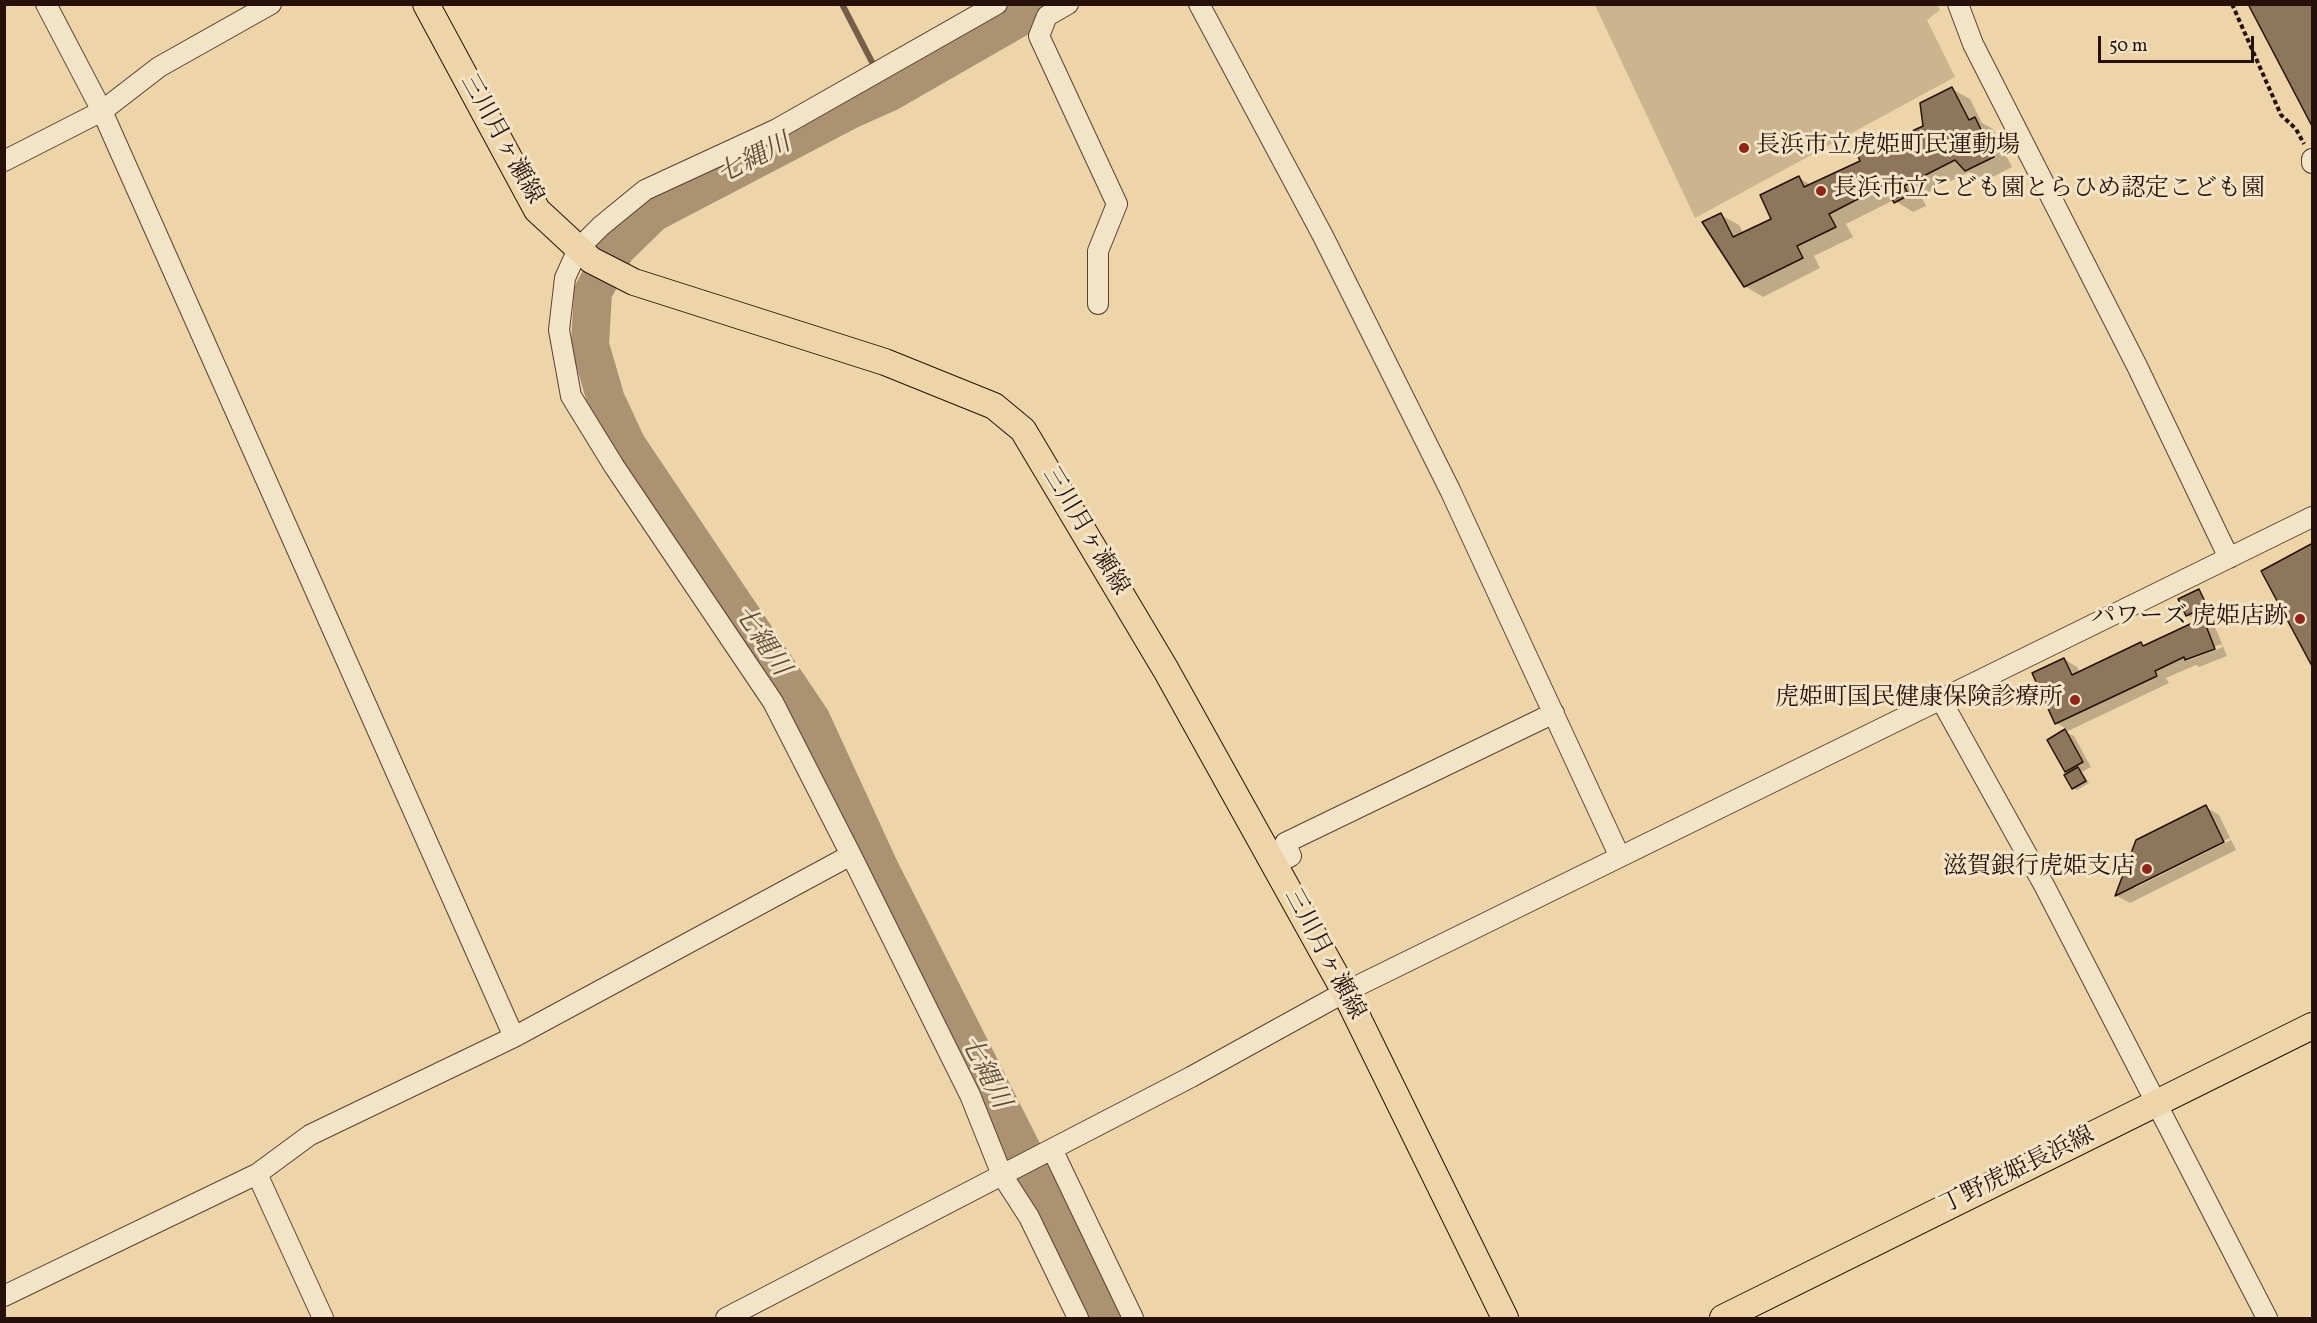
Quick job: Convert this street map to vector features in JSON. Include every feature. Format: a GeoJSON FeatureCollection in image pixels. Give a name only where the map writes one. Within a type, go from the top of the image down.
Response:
{"type":"FeatureCollection","features":[{"type":"Feature","properties":{"kind":"main road","name":"三川月ヶ瀬線"},"geometry":{"type":"LineString","coordinates":[[426,4],[537,210],[585,254],[615,274],[885,363],[994,406],[1023,430],[1166,670],[1345,992],[1505,1318]]}},
{"type":"Feature","properties":{"kind":"main road","name":"丁野虎姫長浜線"},"geometry":{"type":"LineString","coordinates":[[1723,1318],[2313,1026]]}},
{"type":"Feature","properties":{"kind":"street"},"geometry":{"type":"LineString","coordinates":[[46,4],[102,111],[514,1037]]}},
{"type":"Feature","properties":{"kind":"street"},"geometry":{"type":"LineString","coordinates":[[4,161],[102,111],[159,67],[271,4]]}},
{"type":"Feature","properties":{"kind":"street"},"geometry":{"type":"LineString","coordinates":[[997,4],[777,129],[645,190],[601,226],[585,254],[565,279],[560,330],[571,396],[614,466],[773,702],[970,1095],[1002,1175],[1029,1217],[1078,1318]]}},
{"type":"Feature","properties":{"kind":"street"},"geometry":{"type":"LineString","coordinates":[[1068,4],[1047,16],[1039,36],[1117,204],[1098,251],[1098,304]]}},
{"type":"Feature","properties":{"kind":"street"},"geometry":{"type":"LineString","coordinates":[[1199,4],[1323,236],[1450,490],[1620,855]]}},
{"type":"Feature","properties":{"kind":"street"},"geometry":{"type":"LineString","coordinates":[[1958,4],[1973,44],[2137,366],[2229,558]]}},
{"type":"Feature","properties":{"kind":"street"},"geometry":{"type":"LineString","coordinates":[[726,1318],[1191,1077],[1345,992],[1620,855],[2313,517]]}},
{"type":"Feature","properties":{"kind":"street"},"geometry":{"type":"LineString","coordinates":[[1940,698],[2045,888],[2267,1318]]}},
{"type":"Feature","properties":{"kind":"street"},"geometry":{"type":"LineString","coordinates":[[1274,865],[1291,856],[1285,843],[1554,713]]}},
{"type":"Feature","properties":{"kind":"street"},"geometry":{"type":"LineString","coordinates":[[4,1296],[257,1174],[310,1135],[514,1037],[851,855]]}},
{"type":"Feature","properties":{"kind":"street"},"geometry":{"type":"LineString","coordinates":[[1052,1149],[1133,1318]]}},
{"type":"Feature","properties":{"kind":"street"},"geometry":{"type":"LineString","coordinates":[[257,1174],[323,1318]]}},
{"type":"Feature","properties":{"kind":"path"},"geometry":{"type":"LineString","coordinates":[[2232,4],[2281,115],[2296,129],[2312,161]]}},
{"type":"Feature","properties":{"kind":"shaded area","name":"長浜市立虎姫町民運動場"},"geometry":{"type":"Polygon","coordinates":[[[1595,5],[1937,5],[1940,10],[1927,20],[1955,77],[1695,218],[1595,5]]]}},
{"type":"Feature","properties":{"kind":"building"},"geometry":{"type":"Polygon","coordinates":[[[2248,4],[2313,4],[2313,128],[2248,4]]]}},
{"type":"Feature","properties":{"kind":"building","name":"長浜市立こども園とらひめ認定こども園"},"geometry":{"type":"Polygon","coordinates":[[[1952,87],[1969,120],[1975,117],[1994,157],[1965,171],[1955,160],[1904,186],[1909,195],[1894,203],[1885,185],[1829,214],[1836,227],[1797,246],[1803,258],[1744,287],[1702,222],[1721,213],[1733,237],[1771,219],[1760,195],[1799,176],[1804,187],[1860,161],[1858,156],[1923,126],[1920,103],[1952,87]]]}},
{"type":"Feature","properties":{"kind":"building","name":"パワーズ 虎姫店跡"},"geometry":{"type":"Polygon","coordinates":[[[2313,543],[2313,668],[2261,571],[2313,543]]]}},
{"type":"Feature","properties":{"kind":"building"},"geometry":{"type":"Polygon","coordinates":[[[2199,589],[2207,606],[2186,616],[2178,599],[2199,589]]]}},
{"type":"Feature","properties":{"kind":"building","name":"虎姫町国民健康保険診療所"},"geometry":{"type":"Polygon","coordinates":[[[2203,618],[2215,649],[2185,660],[2184,657],[2155,671],[2157,676],[2055,724],[2032,673],[2064,658],[2072,675],[2141,642],[2143,646],[2203,618]]]}},
{"type":"Feature","properties":{"kind":"building"},"geometry":{"type":"Polygon","coordinates":[[[2065,729],[2083,762],[2065,772],[2047,740],[2065,729]]]}},
{"type":"Feature","properties":{"kind":"building"},"geometry":{"type":"Polygon","coordinates":[[[2078,767],[2086,781],[2072,789],[2064,775],[2078,767]]]}},
{"type":"Feature","properties":{"kind":"building","name":"滋賀銀行虎姫支店"},"geometry":{"type":"Polygon","coordinates":[[[2206,805],[2224,842],[2115,896],[2136,840],[2206,805]]]}},
{"type":"Feature","properties":{"kind":"waterway","name":"七縄川"},"geometry":{"type":"LineString","coordinates":[[842,4],[888,93]]}},
{"type":"Feature","properties":{"kind":"waterway","name":"七縄川"},"geometry":{"type":"LineString","coordinates":[[1043,4],[888,93],[850,110],[653,213],[616,249],[593,292],[590,345],[606,400],[627,445],[811,719],[879,867],[1107,1318]]}},
{"type":"Feature","properties":{"kind":"place","name":"長浜市立虎姫町民運動場"},"geometry":{"type":"Point","coordinates":[1744,148]}},
{"type":"Feature","properties":{"kind":"place","name":"長浜市立こども園とらひめ認定こども園"},"geometry":{"type":"Point","coordinates":[1821,191]}},
{"type":"Feature","properties":{"kind":"place","name":"パワーズ 虎姫店跡"},"geometry":{"type":"Point","coordinates":[2300,619]}},
{"type":"Feature","properties":{"kind":"place","name":"虎姫町国民健康保険診療所"},"geometry":{"type":"Point","coordinates":[2075,700]}},
{"type":"Feature","properties":{"kind":"place","name":"滋賀銀行虎姫支店"},"geometry":{"type":"Point","coordinates":[2147,869]}}]}
